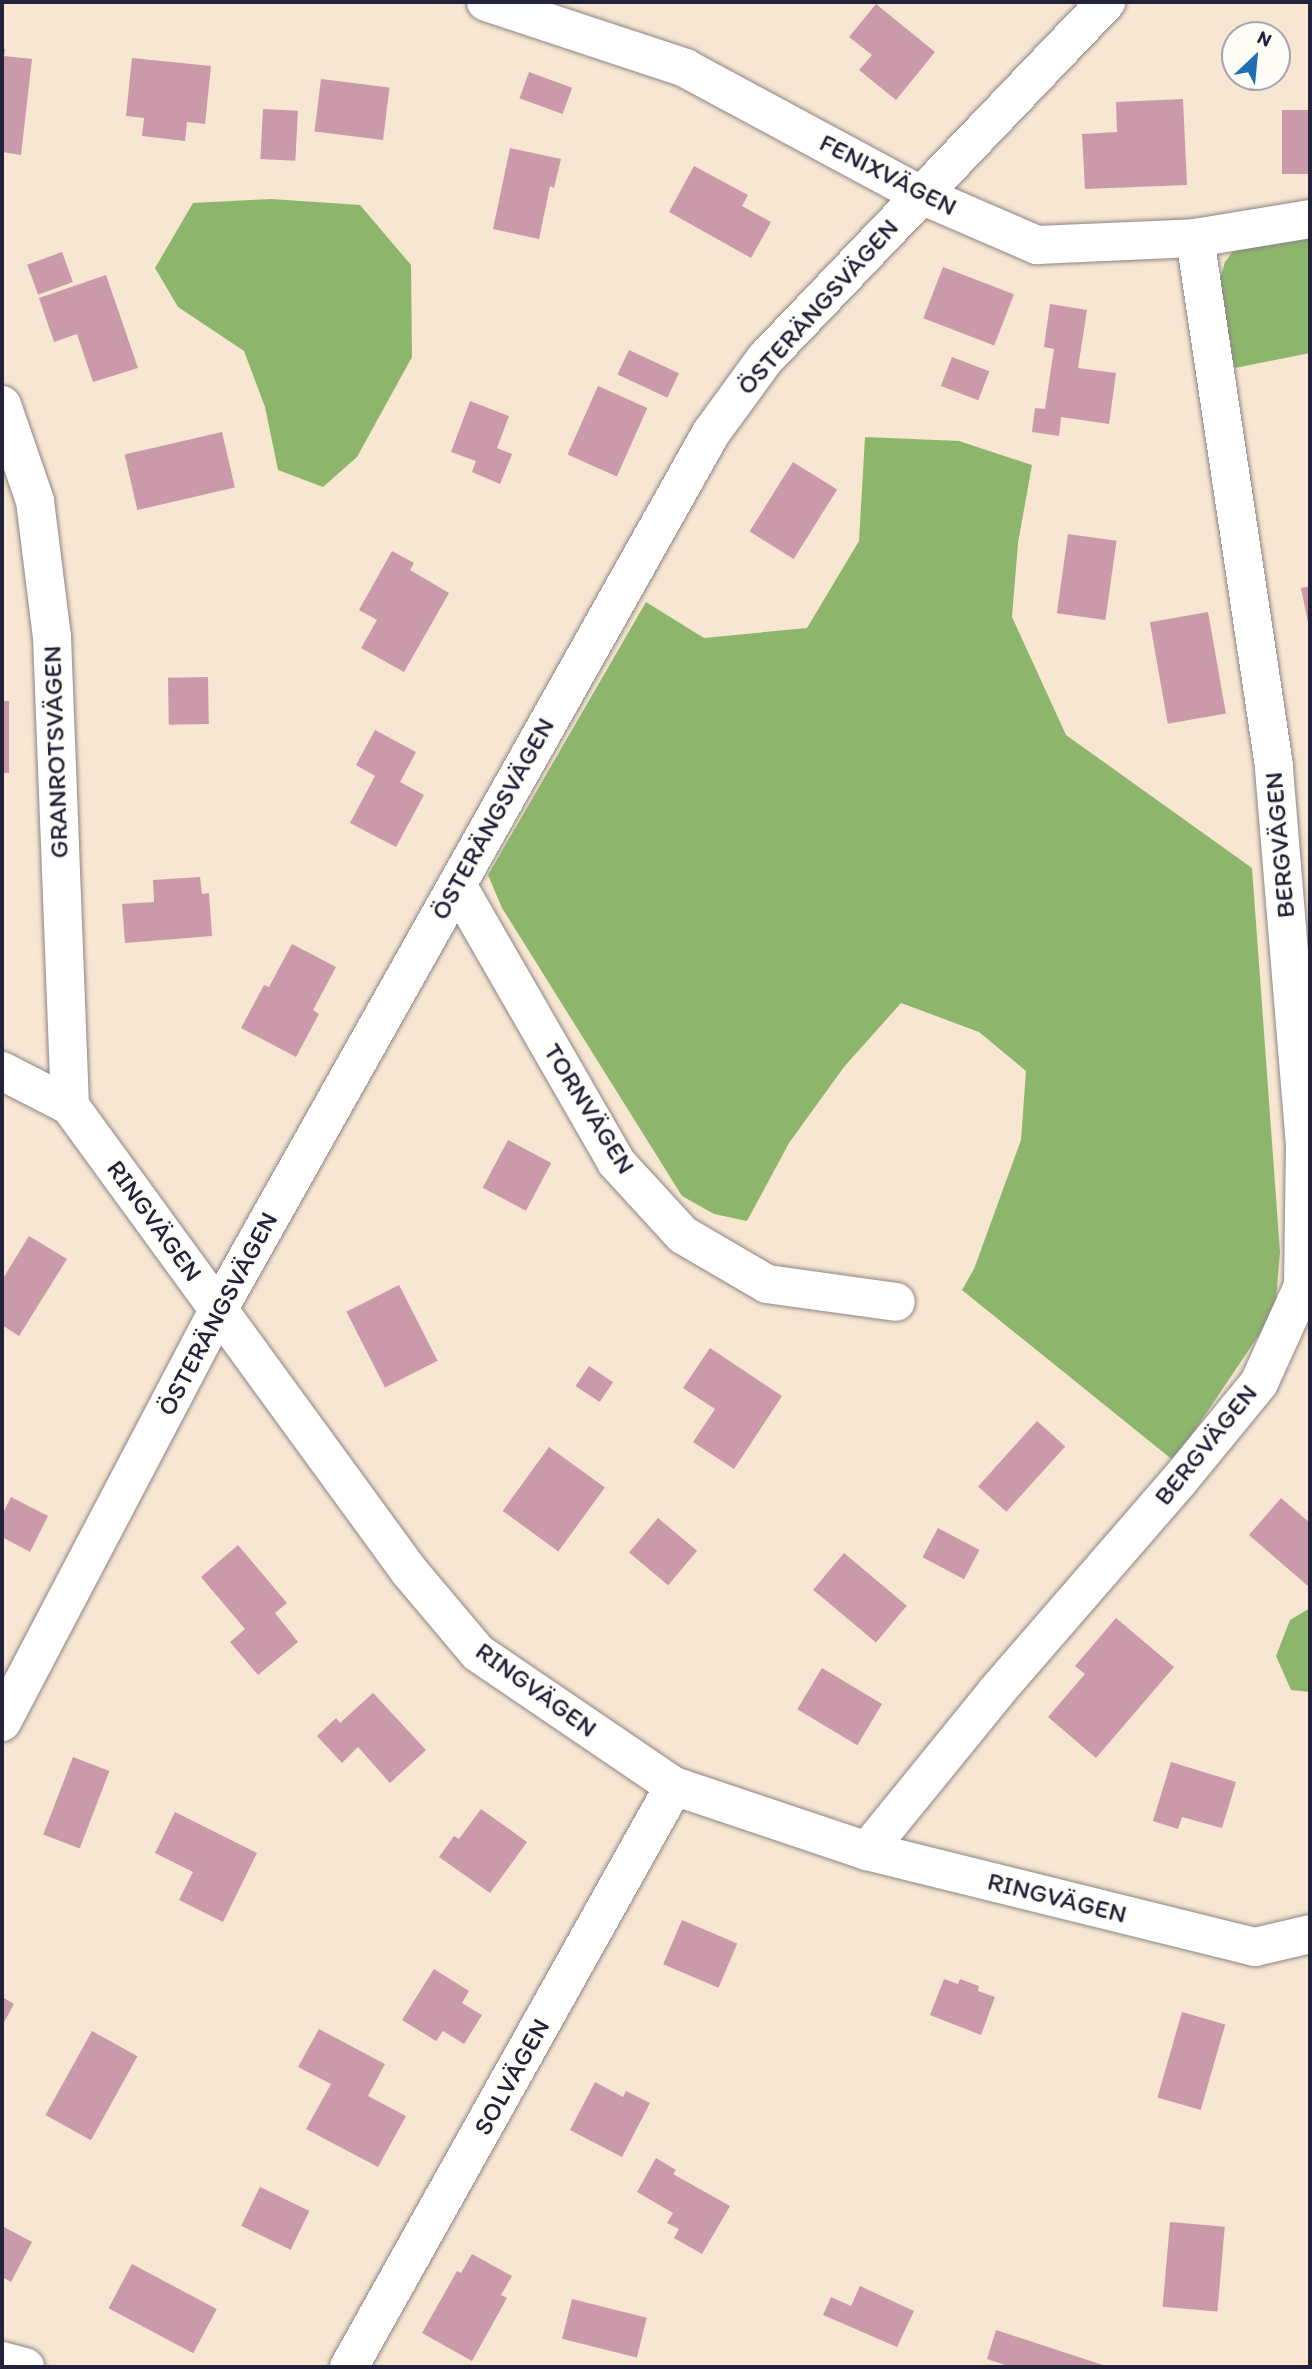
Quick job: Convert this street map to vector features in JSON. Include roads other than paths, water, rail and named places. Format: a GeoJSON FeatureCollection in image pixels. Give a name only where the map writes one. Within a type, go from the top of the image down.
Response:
{"type":"FeatureCollection","features":[{"type":"Feature","properties":{"kind":"street","name":"FENIXVÄGEN"},"geometry":{"type":"LineString","coordinates":[[486,2],[685,68],[919,194],[1037,245],[1195,238],[1310,219]]}},
{"type":"Feature","properties":{"kind":"street","name":"ÖSTERÄNGSVÄGEN"},"geometry":{"type":"LineString","coordinates":[[2,1722],[218,1310],[710,433],[765,359],[919,194],[1106,2]]}},
{"type":"Feature","properties":{"kind":"street","name":"BERGVÄGEN"},"geometry":{"type":"LineString","coordinates":[[867,1852],[996,1692],[1178,1482],[1259,1383],[1303,1286],[1308,1146],[1274,766],[1195,238]]}},
{"type":"Feature","properties":{"kind":"street","name":"GRANROTSVÄGEN"},"geometry":{"type":"LineString","coordinates":[[2,405],[35,501],[52,637],[70,1106]]}},
{"type":"Feature","properties":{"kind":"street","name":"TORNVÄGEN"},"geometry":{"type":"LineString","coordinates":[[457,885],[616,1162],[682,1235],[767,1284],[896,1302]]}},
{"type":"Feature","properties":{"kind":"street","name":"RINGVÄGEN"},"geometry":{"type":"LineString","coordinates":[[2,1071],[70,1106],[409,1571],[478,1653],[674,1786],[867,1852],[1255,1947],[1310,1934]]}},
{"type":"Feature","properties":{"kind":"street","name":"SOLVÄGEN"},"geometry":{"type":"LineString","coordinates":[[349,2367],[674,1786]]}},
{"type":"Feature","properties":{"kind":"street"},"geometry":{"type":"LineString","coordinates":[[2,2361],[25,2367]]}}]}
